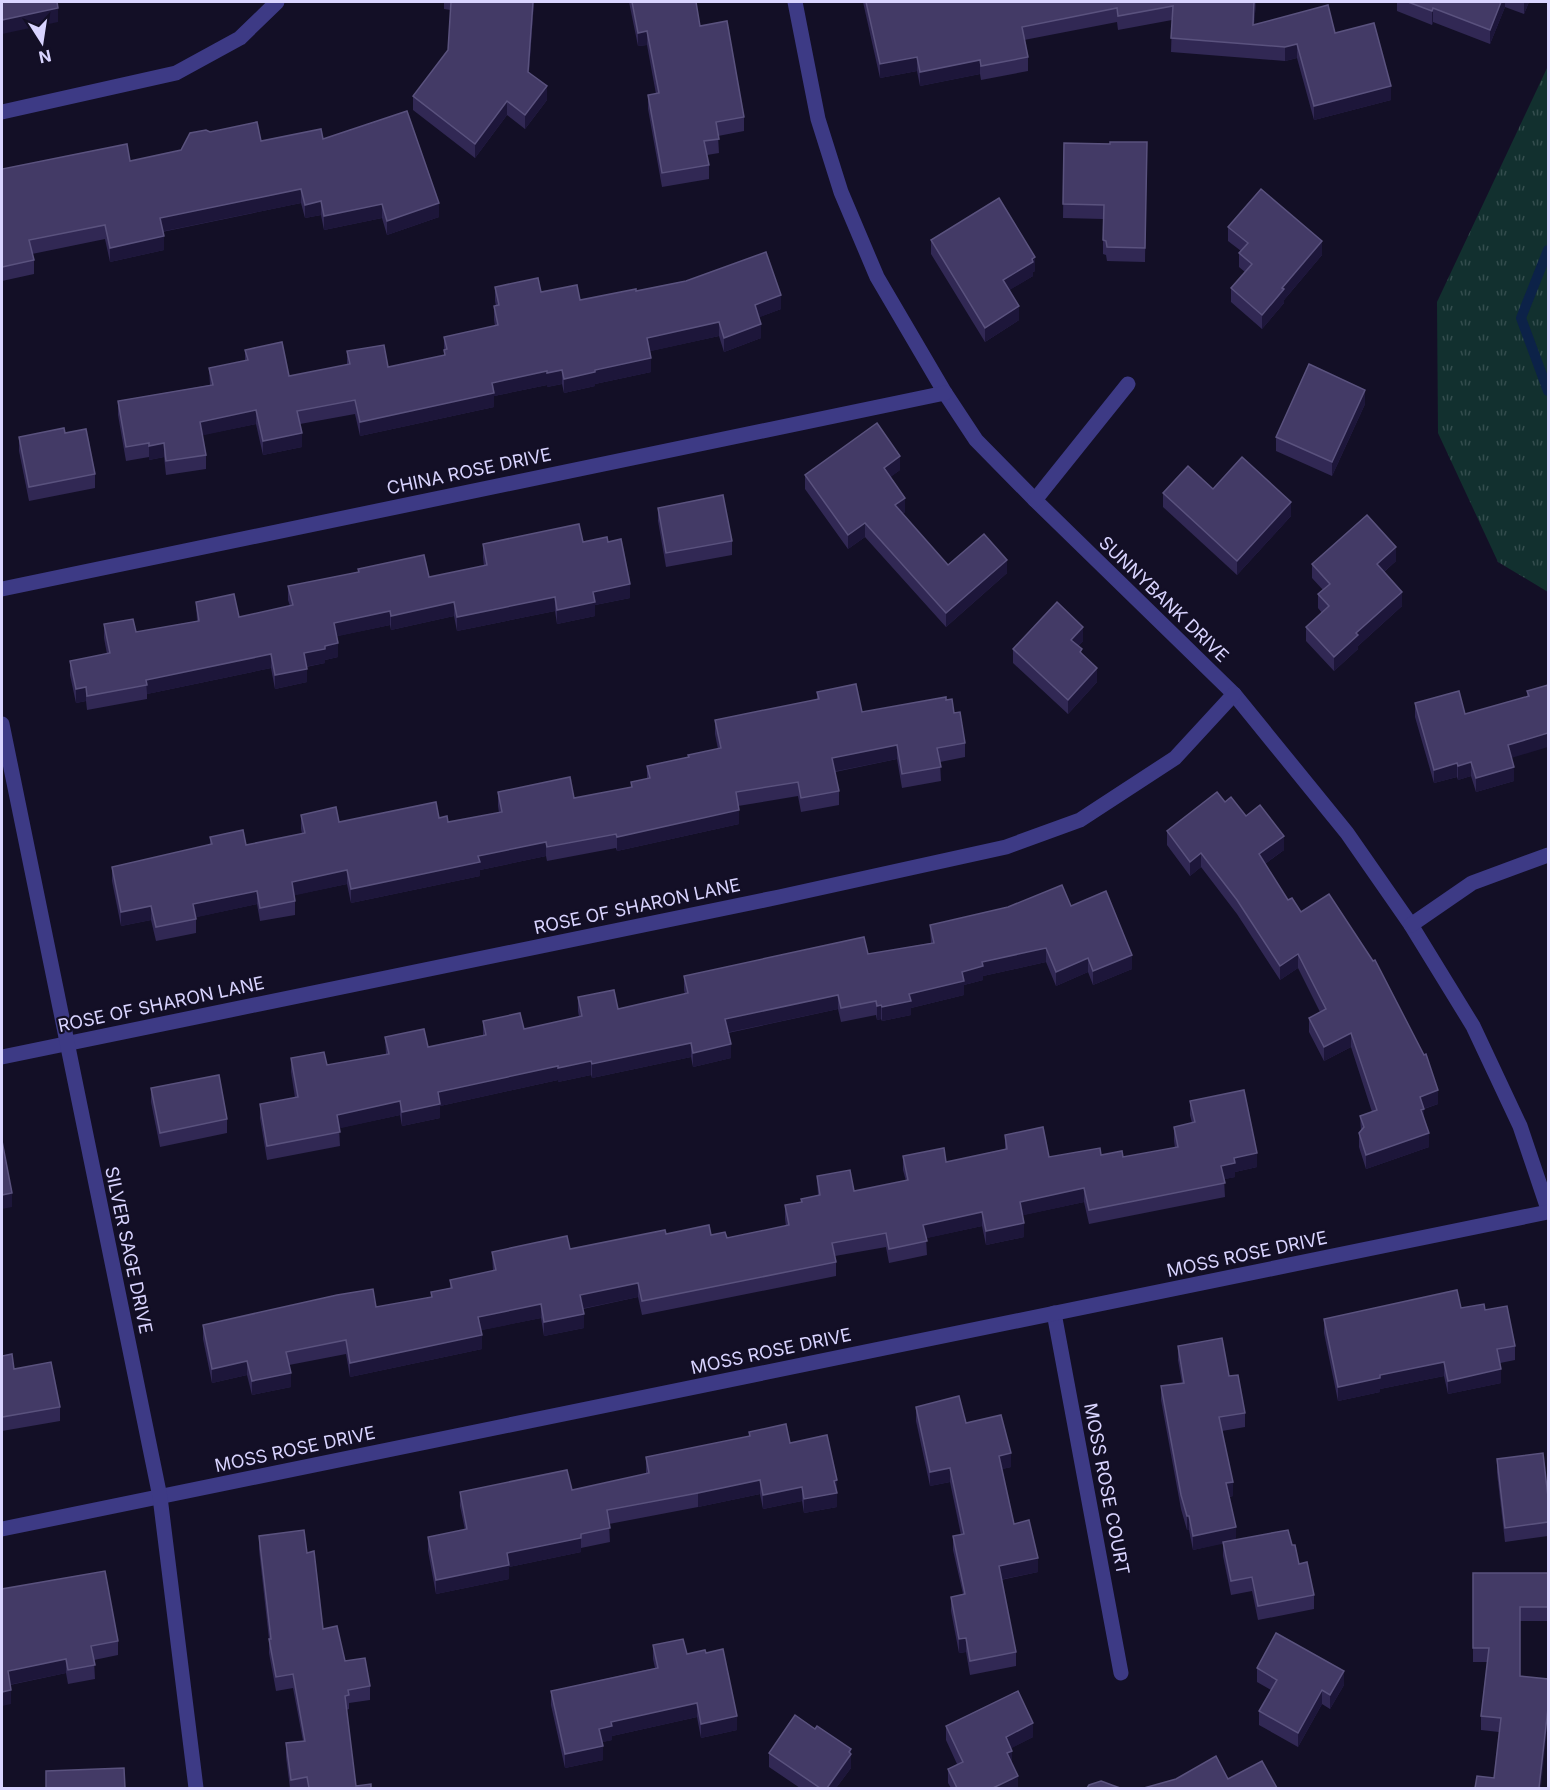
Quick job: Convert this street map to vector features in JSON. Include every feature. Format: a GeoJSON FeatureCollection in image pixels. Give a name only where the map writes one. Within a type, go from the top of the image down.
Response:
{"type":"FeatureCollection","features":[{"type":"Feature","properties":{"kind":"street"},"geometry":{"type":"LineString","coordinates":[[2,112],[177,73],[240,38],[277,2]]}},
{"type":"Feature","properties":{"kind":"street","name":"SUNNYBANK DRIVE"},"geometry":{"type":"LineString","coordinates":[[795,2],[818,118],[841,192],[877,277],[945,393],[976,440],[1234,694],[1347,833],[1411,925],[1473,1026],[1520,1126],[1548,1211]]}},
{"type":"Feature","properties":{"kind":"street"},"geometry":{"type":"LineString","coordinates":[[1035,500],[1128,384]]}},
{"type":"Feature","properties":{"kind":"street","name":"CHINA ROSE DRIVE"},"geometry":{"type":"LineString","coordinates":[[2,589],[945,393]]}},
{"type":"Feature","properties":{"kind":"street","name":"ROSE OF SHARON LANE"},"geometry":{"type":"LineString","coordinates":[[2,1057],[1006,848],[1080,820],[1175,758],[1234,694]]}},
{"type":"Feature","properties":{"kind":"street","name":"SILVER SAGE DRIVE"},"geometry":{"type":"LineString","coordinates":[[2,724],[160,1497],[196,1788]]}},
{"type":"Feature","properties":{"kind":"street"},"geometry":{"type":"LineString","coordinates":[[1411,925],[1472,883],[1548,855]]}},
{"type":"Feature","properties":{"kind":"street","name":"MOSS ROSE DRIVE"},"geometry":{"type":"LineString","coordinates":[[2,1529],[1548,1211]]}},
{"type":"Feature","properties":{"kind":"street","name":"MOSS ROSE COURT"},"geometry":{"type":"LineString","coordinates":[[1054,1313],[1122,1673]]}},
{"type":"Feature","properties":{"kind":"green space"},"geometry":{"type":"Polygon","coordinates":[[[1548,66],[1548,592],[1498,562],[1438,433],[1437,302],[1548,66]]]}},
{"type":"Feature","properties":{"kind":"building"},"geometry":{"type":"Polygon","coordinates":[[[2,2],[57,2],[58,8],[2,20],[2,2]]]}},
{"type":"Feature","properties":{"kind":"building"},"geometry":{"type":"Polygon","coordinates":[[[451,2],[533,2],[528,72],[547,86],[525,115],[507,101],[475,144],[413,96],[448,50],[451,2]]]}},
{"type":"Feature","properties":{"kind":"building"},"geometry":{"type":"Polygon","coordinates":[[[632,2],[696,2],[700,26],[727,21],[744,117],[716,122],[719,139],[704,141],[709,165],[662,173],[648,95],[659,93],[647,31],[638,33],[632,2]]]}},
{"type":"Feature","properties":{"kind":"building"},"geometry":{"type":"Polygon","coordinates":[[[866,2],[1254,2],[1253,25],[1328,5],[1335,33],[1374,23],[1391,86],[1314,106],[1297,44],[1285,47],[1171,38],[1173,6],[1118,16],[1117,8],[1022,27],[1028,57],[981,66],[980,60],[920,72],[917,57],[880,64],[866,2]]]}},
{"type":"Feature","properties":{"kind":"building"},"geometry":{"type":"Polygon","coordinates":[[[1408,2],[1501,2],[1490,30],[1433,8],[1432,11],[1408,2]]]}},
{"type":"Feature","properties":{"kind":"building"},"geometry":{"type":"Polygon","coordinates":[[[407,111],[439,203],[387,221],[382,204],[324,216],[321,201],[305,205],[301,189],[160,218],[164,236],[110,248],[105,225],[29,240],[34,260],[2,267],[2,169],[127,144],[130,161],[181,150],[190,133],[206,130],[210,132],[257,122],[261,141],[321,129],[323,139],[407,111]]]}},
{"type":"Feature","properties":{"kind":"building"},"geometry":{"type":"Polygon","coordinates":[[[1110,142],[1147,142],[1145,248],[1107,247],[1106,241],[1103,240],[1104,205],[1063,204],[1064,143],[1110,144],[1110,142]]]}},
{"type":"Feature","properties":{"kind":"building"},"geometry":{"type":"Polygon","coordinates":[[[1261,189],[1322,241],[1262,315],[1231,288],[1252,264],[1239,253],[1248,243],[1228,227],[1261,189]]]}},
{"type":"Feature","properties":{"kind":"building"},"geometry":{"type":"Polygon","coordinates":[[[999,198],[1035,257],[1032,259],[1033,262],[1003,280],[1019,306],[985,328],[931,240],[999,198]]]}},
{"type":"Feature","properties":{"kind":"building"},"geometry":{"type":"Polygon","coordinates":[[[766,252],[781,295],[755,305],[761,324],[724,338],[719,322],[647,338],[651,358],[564,379],[562,370],[492,383],[494,393],[360,422],[355,400],[297,411],[302,433],[263,441],[256,410],[200,422],[206,455],[166,461],[164,443],[126,447],[118,401],[213,385],[209,368],[248,360],[245,350],[282,342],[289,376],[350,364],[347,351],[384,345],[388,367],[445,355],[444,350],[447,349],[444,337],[498,325],[494,306],[499,305],[495,287],[538,278],[541,292],[577,285],[580,300],[686,281],[766,252]]]}},
{"type":"Feature","properties":{"kind":"building"},"geometry":{"type":"Polygon","coordinates":[[[1309,364],[1365,390],[1332,462],[1276,437],[1309,364]]]}},
{"type":"Feature","properties":{"kind":"building"},"geometry":{"type":"Polygon","coordinates":[[[877,423],[900,456],[884,468],[905,498],[895,505],[948,565],[984,534],[1007,560],[946,613],[865,523],[848,535],[805,475],[877,423]]]}},
{"type":"Feature","properties":{"kind":"building"},"geometry":{"type":"Polygon","coordinates":[[[64,428],[65,433],[86,429],[95,474],[29,487],[19,437],[64,428]]]}},
{"type":"Feature","properties":{"kind":"building"},"geometry":{"type":"Polygon","coordinates":[[[1242,457],[1291,502],[1237,561],[1163,493],[1188,466],[1213,489],[1242,457]]]}},
{"type":"Feature","properties":{"kind":"building"},"geometry":{"type":"Polygon","coordinates":[[[723,495],[732,541],[666,553],[658,508],[723,495]]]}},
{"type":"Feature","properties":{"kind":"building"},"geometry":{"type":"Polygon","coordinates":[[[1367,515],[1396,547],[1377,564],[1402,592],[1356,633],[1358,635],[1334,657],[1306,627],[1329,606],[1318,594],[1330,584],[1312,564],[1367,515]]]}},
{"type":"Feature","properties":{"kind":"building"},"geometry":{"type":"Polygon","coordinates":[[[579,524],[583,542],[607,537],[608,542],[621,539],[630,584],[593,592],[595,602],[557,610],[555,597],[457,617],[454,602],[391,616],[390,611],[334,623],[338,643],[325,646],[325,649],[304,653],[307,669],[275,675],[271,654],[146,680],[147,685],[87,696],[86,687],[76,689],[70,661],[110,653],[104,624],[133,619],[136,632],[199,621],[196,602],[234,594],[239,617],[293,605],[288,586],[359,572],[358,569],[424,555],[429,577],[487,565],[483,544],[579,524]]]}},
{"type":"Feature","properties":{"kind":"building"},"geometry":{"type":"Polygon","coordinates":[[[1057,602],[1083,627],[1071,640],[1082,649],[1080,652],[1097,668],[1068,700],[1013,649],[1057,602]]]}},
{"type":"Feature","properties":{"kind":"building"},"geometry":{"type":"Polygon","coordinates":[[[856,684],[862,712],[946,697],[946,700],[952,699],[954,713],[960,712],[965,743],[937,748],[941,767],[902,774],[897,745],[832,758],[839,791],[801,798],[798,782],[736,792],[739,810],[617,837],[616,834],[547,847],[546,842],[478,856],[480,862],[351,889],[347,870],[292,882],[295,901],[260,908],[257,891],[193,904],[196,919],[156,927],[151,906],[121,912],[112,867],[212,844],[210,837],[243,830],[246,845],[305,833],[301,815],[336,807],[339,822],[436,802],[439,818],[447,816],[448,822],[502,812],[498,792],[570,777],[574,798],[632,787],[631,782],[650,778],[647,766],[721,748],[715,720],[819,699],[817,692],[856,684]]]}},
{"type":"Feature","properties":{"kind":"building"},"geometry":{"type":"Polygon","coordinates":[[[1548,685],[1548,733],[1508,745],[1514,767],[1476,778],[1471,762],[1458,766],[1457,763],[1434,770],[1415,703],[1459,691],[1465,714],[1529,696],[1527,691],[1548,685]]]}},
{"type":"Feature","properties":{"kind":"building"},"geometry":{"type":"Polygon","coordinates":[[[1217,792],[1225,802],[1231,797],[1246,816],[1260,805],[1284,836],[1259,854],[1288,900],[1292,898],[1301,912],[1329,894],[1373,961],[1375,960],[1424,1055],[1426,1054],[1438,1090],[1420,1097],[1424,1109],[1421,1110],[1429,1133],[1366,1155],[1359,1133],[1364,1127],[1360,1116],[1377,1110],[1351,1033],[1324,1047],[1309,1018],[1326,1009],[1298,954],[1280,966],[1237,900],[1201,853],[1190,862],[1167,831],[1217,792]]]}},
{"type":"Feature","properties":{"kind":"building"},"geometry":{"type":"Polygon","coordinates":[[[1062,885],[1071,906],[1106,891],[1132,955],[1093,971],[1088,958],[1056,972],[1046,948],[982,962],[983,966],[962,972],[964,981],[909,994],[911,1001],[882,1007],[877,1006],[876,1001],[841,1008],[838,995],[725,1019],[731,1044],[693,1053],[691,1043],[592,1064],[591,1061],[558,1068],[558,1066],[438,1092],[440,1104],[402,1112],[400,1101],[337,1115],[340,1132],[267,1146],[260,1104],[298,1097],[291,1058],[324,1052],[327,1065],[389,1054],[385,1037],[424,1029],[428,1047],[486,1035],[483,1021],[520,1013],[524,1029],[582,1016],[578,997],[614,990],[618,1009],[688,993],[684,976],[864,937],[868,954],[934,943],[930,925],[1008,907],[1062,885]]]}},
{"type":"Feature","properties":{"kind":"building"},"geometry":{"type":"Polygon","coordinates":[[[219,1075],[227,1119],[160,1133],[151,1088],[219,1075]]]}},
{"type":"Feature","properties":{"kind":"building"},"geometry":{"type":"Polygon","coordinates":[[[1244,1090],[1257,1153],[1234,1158],[1235,1163],[1221,1166],[1225,1183],[1089,1210],[1084,1188],[1020,1202],[1024,1223],[986,1231],[982,1212],[923,1225],[927,1241],[889,1249],[886,1233],[832,1243],[836,1262],[642,1301],[638,1283],[580,1295],[584,1314],[544,1322],[541,1304],[478,1317],[482,1335],[350,1363],[346,1340],[286,1352],[291,1373],[252,1381],[247,1361],[212,1369],[203,1325],[373,1289],[376,1307],[432,1297],[431,1292],[452,1288],[450,1280],[496,1270],[492,1252],[567,1236],[570,1249],[665,1230],[666,1234],[709,1225],[711,1235],[725,1232],[727,1238],[789,1225],[785,1205],[820,1195],[817,1176],[850,1170],[854,1191],[908,1180],[903,1156],[944,1148],[946,1162],[1007,1149],[1005,1135],[1043,1127],[1049,1157],[1100,1148],[1101,1155],[1122,1151],[1123,1157],[1178,1147],[1174,1127],[1195,1122],[1190,1101],[1244,1090]]]}},
{"type":"Feature","properties":{"kind":"building"},"geometry":{"type":"Polygon","coordinates":[[[2,1141],[12,1193],[2,1195],[2,1141]]]}},
{"type":"Feature","properties":{"kind":"building"},"geometry":{"type":"Polygon","coordinates":[[[1457,1290],[1461,1308],[1484,1304],[1485,1310],[1507,1306],[1515,1346],[1497,1349],[1501,1369],[1448,1381],[1444,1362],[1380,1375],[1380,1378],[1338,1387],[1324,1319],[1457,1290]]]}},
{"type":"Feature","properties":{"kind":"building"},"geometry":{"type":"Polygon","coordinates":[[[1222,1338],[1229,1376],[1238,1375],[1245,1413],[1219,1417],[1233,1482],[1226,1483],[1236,1527],[1193,1536],[1181,1495],[1161,1386],[1184,1383],[1178,1346],[1222,1338]]]}},
{"type":"Feature","properties":{"kind":"building"},"geometry":{"type":"Polygon","coordinates":[[[12,1354],[14,1369],[51,1362],[60,1407],[2,1417],[2,1356],[12,1354]]]}},
{"type":"Feature","properties":{"kind":"building"},"geometry":{"type":"Polygon","coordinates":[[[959,1396],[966,1423],[1001,1415],[1011,1453],[999,1456],[1014,1524],[1029,1520],[1038,1558],[999,1566],[1016,1652],[970,1661],[966,1638],[959,1639],[951,1597],[965,1594],[953,1536],[964,1534],[950,1468],[930,1472],[916,1407],[959,1396]]]}},
{"type":"Feature","properties":{"kind":"building"},"geometry":{"type":"Polygon","coordinates":[[[786,1424],[790,1443],[827,1435],[837,1480],[834,1481],[837,1493],[804,1499],[802,1487],[763,1495],[760,1480],[607,1510],[610,1528],[581,1534],[581,1538],[507,1553],[509,1565],[436,1580],[428,1537],[467,1529],[460,1492],[567,1470],[572,1490],[649,1473],[646,1457],[750,1436],[749,1432],[786,1424]]]}},
{"type":"Feature","properties":{"kind":"building"},"geometry":{"type":"Polygon","coordinates":[[[1543,1453],[1548,1497],[1548,1522],[1505,1528],[1497,1459],[1543,1453]]]}},
{"type":"Feature","properties":{"kind":"building"},"geometry":{"type":"Polygon","coordinates":[[[304,1530],[307,1553],[314,1551],[323,1629],[337,1626],[345,1661],[365,1658],[370,1686],[348,1690],[349,1695],[345,1696],[356,1786],[371,1784],[371,1788],[309,1788],[307,1777],[291,1780],[286,1743],[305,1741],[293,1674],[276,1677],[269,1639],[271,1639],[259,1536],[304,1530]]]}},
{"type":"Feature","properties":{"kind":"building"},"geometry":{"type":"Polygon","coordinates":[[[1288,1530],[1292,1545],[1295,1545],[1299,1564],[1307,1562],[1314,1595],[1258,1606],[1252,1577],[1231,1581],[1223,1542],[1288,1530]]]}},
{"type":"Feature","properties":{"kind":"building"},"geometry":{"type":"Polygon","coordinates":[[[105,1571],[118,1641],[91,1646],[95,1665],[68,1670],[66,1659],[8,1671],[11,1690],[2,1692],[2,1589],[105,1571]]]}},
{"type":"Feature","properties":{"kind":"building"},"geometry":{"type":"Polygon","coordinates":[[[1473,1573],[1548,1573],[1548,1607],[1520,1607],[1520,1676],[1548,1679],[1548,1708],[1539,1788],[1475,1788],[1477,1776],[1494,1778],[1501,1718],[1481,1716],[1489,1648],[1473,1648],[1473,1573]]]}},
{"type":"Feature","properties":{"kind":"building"},"geometry":{"type":"Polygon","coordinates":[[[1276,1633],[1344,1671],[1330,1695],[1322,1690],[1298,1733],[1259,1711],[1277,1680],[1257,1668],[1276,1633]]]}},
{"type":"Feature","properties":{"kind":"building"},"geometry":{"type":"Polygon","coordinates":[[[683,1639],[687,1654],[723,1649],[737,1716],[701,1724],[697,1703],[611,1722],[612,1726],[599,1729],[603,1746],[565,1754],[551,1691],[658,1668],[653,1645],[683,1639]]]}},
{"type":"Feature","properties":{"kind":"building"},"geometry":{"type":"Polygon","coordinates":[[[1018,1691],[1033,1723],[1006,1737],[1012,1751],[1007,1753],[1018,1776],[993,1788],[957,1788],[948,1769],[963,1762],[946,1726],[1018,1691]]]}},
{"type":"Feature","properties":{"kind":"building"},"geometry":{"type":"Polygon","coordinates":[[[795,1715],[815,1729],[817,1726],[851,1749],[849,1752],[851,1754],[827,1788],[820,1788],[769,1753],[795,1715]]]}},
{"type":"Feature","properties":{"kind":"building"},"geometry":{"type":"Polygon","coordinates":[[[1216,1756],[1228,1779],[1262,1761],[1277,1788],[1144,1788],[1176,1779],[1216,1756]]]}},
{"type":"Feature","properties":{"kind":"building"},"geometry":{"type":"Polygon","coordinates":[[[124,1768],[125,1788],[46,1788],[46,1771],[124,1768]]]}},
{"type":"Feature","properties":{"kind":"building"},"geometry":{"type":"Polygon","coordinates":[[[1101,1781],[1120,1788],[1087,1788],[1101,1781]]]}},
{"type":"Feature","properties":{"kind":"waterway"},"geometry":{"type":"LineString","coordinates":[[1548,250],[1521,318],[1548,391]]}}]}
